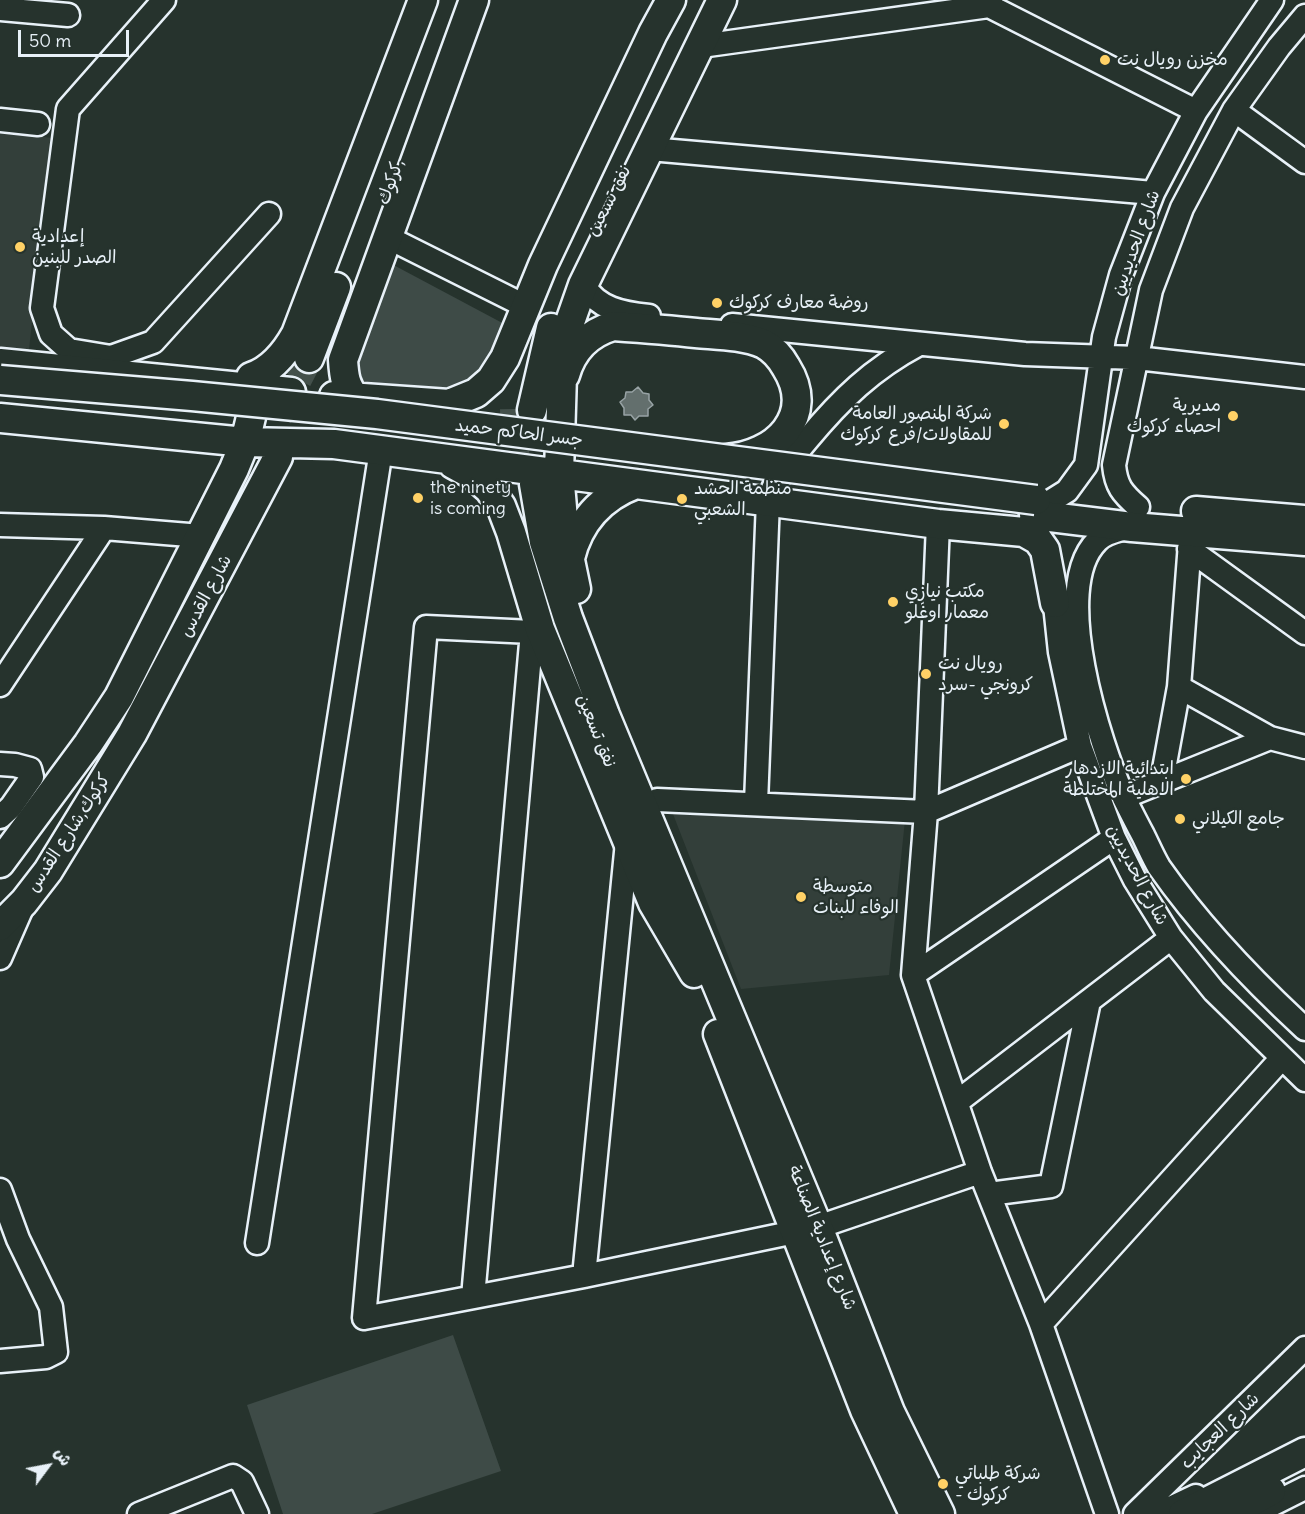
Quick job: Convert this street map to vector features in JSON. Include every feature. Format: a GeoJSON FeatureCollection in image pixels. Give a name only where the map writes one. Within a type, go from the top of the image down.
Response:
{"type":"FeatureCollection","features":[{"type":"Feature","properties":{"kind":"main road"},"geometry":{"type":"LineString","coordinates":[[0,863],[88,744],[118,696],[222,495],[261,451],[263,378],[284,353],[296,334],[423,0]]}},
{"type":"Feature","properties":{"kind":"main road","name":"كركوك,"},"geometry":{"type":"LineString","coordinates":[[440,0],[356,237],[317,360],[457,0]]}},
{"type":"Feature","properties":{"kind":"main road"},"geometry":{"type":"LineString","coordinates":[[356,398],[350,392],[344,376],[344,360],[474,0]]}},
{"type":"Feature","properties":{"kind":"main road"},"geometry":{"type":"LineString","coordinates":[[0,363],[225,385],[256,375],[356,398],[449,404],[476,393],[491,380],[505,358],[525,306],[570,207],[671,0]]}},
{"type":"Feature","properties":{"kind":"main road","name":"نفق تسعين"},"geometry":{"type":"LineString","coordinates":[[692,0],[566,247],[532,331],[523,409],[566,287],[617,186],[690,29],[708,0]]}},
{"type":"Feature","properties":{"kind":"main road"},"geometry":{"type":"LineString","coordinates":[[561,391],[563,342],[583,285],[722,0]]}},
{"type":"Feature","properties":{"kind":"main road"},"geometry":{"type":"LineString","coordinates":[[536,481],[567,368],[589,337],[613,326],[736,336],[765,345],[782,359],[793,378],[797,400],[794,418],[786,432],[754,454],[722,459]]}},
{"type":"Feature","properties":{"kind":"main road","name":"جسر الحاكم حميد"},"geometry":{"type":"LineString","coordinates":[[0,380],[377,414],[722,459],[1041,508]]}},
{"type":"Feature","properties":{"kind":"main road","name":"جسر الحاكم حميد"},"geometry":{"type":"LineString","coordinates":[[0,396],[375,430],[1041,508]]}},
{"type":"Feature","properties":{"kind":"main road"},"geometry":{"type":"LineString","coordinates":[[0,418],[194,436],[261,451],[334,444],[441,458],[536,481],[636,484],[938,524],[1024,532],[1038,540],[1045,550],[1054,603]]}},
{"type":"Feature","properties":{"kind":"main road"},"geometry":{"type":"LineString","coordinates":[[194,436],[207,447],[217,461],[222,478],[222,495]]}},
{"type":"Feature","properties":{"kind":"main road"},"geometry":{"type":"LineString","coordinates":[[48,871],[77,848],[108,807],[166,708],[288,473],[307,455],[334,444]]}},
{"type":"Feature","properties":{"kind":"main road","name":"شارع القدس"},"geometry":{"type":"LineString","coordinates":[[125,731],[261,451]]}},
{"type":"Feature","properties":{"kind":"main road"},"geometry":{"type":"LineString","coordinates":[[441,458],[473,475],[489,489],[501,506],[511,532],[536,630],[653,903],[701,967]]}},
{"type":"Feature","properties":{"kind":"main road"},"geometry":{"type":"LineString","coordinates":[[536,481],[562,512],[569,560],[593,644],[693,891],[705,937],[701,967]]}},
{"type":"Feature","properties":{"kind":"main road","name":"نفق تسعين"},"geometry":{"type":"LineString","coordinates":[[536,481],[544,542],[567,618],[701,967]]}},
{"type":"Feature","properties":{"kind":"main road"},"geometry":{"type":"LineString","coordinates":[[569,560],[577,535],[591,513],[611,495],[636,484]]}},
{"type":"Feature","properties":{"kind":"main road"},"geometry":{"type":"LineString","coordinates":[[1041,508],[1135,517],[1305,520]]}},
{"type":"Feature","properties":{"kind":"main road"},"geometry":{"type":"LineString","coordinates":[[1135,517],[1190,540],[1305,541]]}},
{"type":"Feature","properties":{"kind":"main road","name":"كركوك,شارع القدس"},"geometry":{"type":"LineString","coordinates":[[0,926],[24,902],[48,871],[125,731]]}},
{"type":"Feature","properties":{"kind":"main road","name":"كركوك,شارع القدس"},"geometry":{"type":"LineString","coordinates":[[0,874],[28,849],[57,816],[93,768],[125,731]]}},
{"type":"Feature","properties":{"kind":"main road","name":"شارع إعدادية الصناعة"},"geometry":{"type":"LineString","coordinates":[[701,967],[806,1229],[890,1412],[926,1511]]}},
{"type":"Feature","properties":{"kind":"main road"},"geometry":{"type":"LineString","coordinates":[[1228,1514],[1293,1478],[1305,1452]]}},
{"type":"Feature","properties":{"kind":"main road"},"geometry":{"type":"LineString","coordinates":[[1183,1514],[1293,1478]]}},
{"type":"Feature","properties":{"kind":"street"},"geometry":{"type":"LineString","coordinates":[[164,0],[68,109],[42,308],[51,334],[69,350],[111,357],[153,342],[269,214]]}},
{"type":"Feature","properties":{"kind":"street","name":"شارع الحديديين"},"geometry":{"type":"LineString","coordinates":[[1272,0],[1196,111],[1153,193],[1122,275],[1104,337],[1086,465],[1067,491],[1041,508],[1060,652],[1080,746],[1114,838],[1135,880],[1171,938],[1214,991],[1305,1080]]}},
{"type":"Feature","properties":{"kind":"street"},"geometry":{"type":"LineString","coordinates":[[701,46],[990,3],[1196,111]]}},
{"type":"Feature","properties":{"kind":"street"},"geometry":{"type":"LineString","coordinates":[[0,9],[68,15]]}},
{"type":"Feature","properties":{"kind":"street","name":"شارع الحديديين"},"geometry":{"type":"LineString","coordinates":[[1305,16],[1279,47],[1234,110],[1182,208],[1151,290],[1114,465],[1115,478],[1135,517],[1098,539],[1089,550],[1084,561],[1077,595],[1079,646],[1090,698],[1107,754],[1124,798],[1158,866],[1250,978],[1305,1029]]}},
{"type":"Feature","properties":{"kind":"street"},"geometry":{"type":"LineString","coordinates":[[1234,110],[1305,162]]}},
{"type":"Feature","properties":{"kind":"street"},"geometry":{"type":"LineString","coordinates":[[0,120],[38,124]]}},
{"type":"Feature","properties":{"kind":"street"},"geometry":{"type":"LineString","coordinates":[[650,149],[1153,193]]}},
{"type":"Feature","properties":{"kind":"street"},"geometry":{"type":"LineString","coordinates":[[387,237],[525,306]]}},
{"type":"Feature","properties":{"kind":"street"},"geometry":{"type":"LineString","coordinates":[[583,285],[588,293],[602,305],[628,314],[1051,356],[1137,358],[1305,377]]}},
{"type":"Feature","properties":{"kind":"street"},"geometry":{"type":"LineString","coordinates":[[756,803],[768,501],[782,470],[834,407],[866,378],[901,353],[919,344]]}},
{"type":"Feature","properties":{"kind":"street"},"geometry":{"type":"LineString","coordinates":[[257,1243],[381,450]]}},
{"type":"Feature","properties":{"kind":"street"},"geometry":{"type":"LineString","coordinates":[[938,524],[926,812],[913,975],[980,1172],[1041,1324],[1107,1514]]}},
{"type":"Feature","properties":{"kind":"street"},"geometry":{"type":"LineString","coordinates":[[0,525],[104,528],[201,536]]}},
{"type":"Feature","properties":{"kind":"street"},"geometry":{"type":"LineString","coordinates":[[0,685],[104,528]]}},
{"type":"Feature","properties":{"kind":"street"},"geometry":{"type":"LineString","coordinates":[[1190,540],[1305,633]]}},
{"type":"Feature","properties":{"kind":"street"},"geometry":{"type":"LineString","coordinates":[[1162,780],[1179,687],[1190,540]]}},
{"type":"Feature","properties":{"kind":"street"},"geometry":{"type":"LineString","coordinates":[[473,1297],[536,630],[426,627],[364,1318],[584,1276],[806,1229],[980,1172]]}},
{"type":"Feature","properties":{"kind":"street"},"geometry":{"type":"LineString","coordinates":[[1179,687],[1270,738],[1305,747]]}},
{"type":"Feature","properties":{"kind":"street"},"geometry":{"type":"LineString","coordinates":[[1124,798],[1162,780],[1270,738]]}},
{"type":"Feature","properties":{"kind":"street"},"geometry":{"type":"LineString","coordinates":[[657,800],[926,812],[1080,746]]}},
{"type":"Feature","properties":{"kind":"street"},"geometry":{"type":"LineString","coordinates":[[0,764],[24,767],[31,773],[30,780],[0,818]]}},
{"type":"Feature","properties":{"kind":"street"},"geometry":{"type":"LineString","coordinates":[[913,975],[1114,838]]}},
{"type":"Feature","properties":{"kind":"street"},"geometry":{"type":"LineString","coordinates":[[584,1276],[627,841]]}},
{"type":"Feature","properties":{"kind":"street"},"geometry":{"type":"LineString","coordinates":[[1135,880],[1158,866]]}},
{"type":"Feature","properties":{"kind":"street"},"geometry":{"type":"LineString","coordinates":[[0,958],[24,902]]}},
{"type":"Feature","properties":{"kind":"street"},"geometry":{"type":"LineString","coordinates":[[957,1102],[1171,938]]}},
{"type":"Feature","properties":{"kind":"street"},"geometry":{"type":"LineString","coordinates":[[989,1194],[1051,1186],[1089,1001]]}},
{"type":"Feature","properties":{"kind":"street"},"geometry":{"type":"LineString","coordinates":[[1041,1324],[1281,1059]]}},
{"type":"Feature","properties":{"kind":"street"},"geometry":{"type":"LineString","coordinates":[[0,1190],[18,1239],[51,1306],[56,1352],[46,1356],[0,1361]]}},
{"type":"Feature","properties":{"kind":"street","name":"شارع العجايب"},"geometry":{"type":"LineString","coordinates":[[1135,1514],[1305,1348]]}},
{"type":"Feature","properties":{"kind":"street"},"geometry":{"type":"LineString","coordinates":[[1158,1514],[1305,1442]]}},
{"type":"Feature","properties":{"kind":"street"},"geometry":{"type":"LineString","coordinates":[[139,1514],[233,1476],[242,1482],[257,1514]]}},
{"type":"Feature","properties":{"kind":"street"},"geometry":{"type":"LineString","coordinates":[[1254,1514],[1293,1478]]}},
{"type":"Feature","properties":{"kind":"shaded area","name":"إعدادية الصدر للبنين"},"geometry":{"type":"Polygon","coordinates":[[[0,131],[52,138],[28,359],[0,356],[0,131]]]}},
{"type":"Feature","properties":{"kind":"shaded area"},"geometry":{"type":"Polygon","coordinates":[[[386,261],[508,326],[482,388],[356,398],[344,377],[386,261]]]}},
{"type":"Feature","properties":{"kind":"shaded area"},"geometry":{"type":"Polygon","coordinates":[[[638,387],[643,393],[649,394],[649,400],[653,405],[648,409],[648,416],[639,416],[635,420],[631,415],[624,415],[624,408],[620,402],[625,398],[626,392],[632,392],[638,387]]]}},
{"type":"Feature","properties":{"kind":"shaded area","name":"متوسطة الوفاء للبنات"},"geometry":{"type":"Polygon","coordinates":[[[673,814],[905,820],[889,975],[741,989],[673,814]]]}},
{"type":"Feature","properties":{"kind":"shaded area"},"geometry":{"type":"Polygon","coordinates":[[[453,1335],[501,1471],[372,1514],[283,1514],[247,1405],[453,1335]]]}},
{"type":"Feature","properties":{"kind":"tunnel"},"geometry":{"type":"LineString","coordinates":[[259,454],[309,358]]}},
{"type":"Feature","properties":{"kind":"tunnel"},"geometry":{"type":"LineString","coordinates":[[514,409],[516,484]]}},
{"type":"Feature","properties":{"kind":"place","name":"مخزن رويال نت"},"geometry":{"type":"Point","coordinates":[1105,60]}},
{"type":"Feature","properties":{"kind":"place","name":"إعدادية الصدر للبنين"},"geometry":{"type":"Point","coordinates":[20,247]}},
{"type":"Feature","properties":{"kind":"place","name":"روضة معارف كركوك"},"geometry":{"type":"Point","coordinates":[717,303]}},
{"type":"Feature","properties":{"kind":"place","name":"مديرية احصاء كركوك"},"geometry":{"type":"Point","coordinates":[1233,416]}},
{"type":"Feature","properties":{"kind":"place","name":"شركة المنصور العامة للمقاولات/فرع كركوك"},"geometry":{"type":"Point","coordinates":[1004,424]}},
{"type":"Feature","properties":{"kind":"place","name":"the ninety is coming"},"geometry":{"type":"Point","coordinates":[418,498]}},
{"type":"Feature","properties":{"kind":"place","name":"منظمة الحشد الشعبي"},"geometry":{"type":"Point","coordinates":[682,499]}},
{"type":"Feature","properties":{"kind":"place","name":"مكتب نيازي معمار اوغلو"},"geometry":{"type":"Point","coordinates":[893,602]}},
{"type":"Feature","properties":{"kind":"place","name":"رويال نت كرونجي -سرد"},"geometry":{"type":"Point","coordinates":[926,674]}},
{"type":"Feature","properties":{"kind":"place","name":"ابتدائية الازدهار الاهلية المختلطة"},"geometry":{"type":"Point","coordinates":[1186,779]}},
{"type":"Feature","properties":{"kind":"place","name":"جامع الكيلاني"},"geometry":{"type":"Point","coordinates":[1180,819]}},
{"type":"Feature","properties":{"kind":"place","name":"متوسطة الوفاء للبنات"},"geometry":{"type":"Point","coordinates":[801,897]}},
{"type":"Feature","properties":{"kind":"place","name":"شركة طلباتي - كركوك"},"geometry":{"type":"Point","coordinates":[943,1484]}}]}
